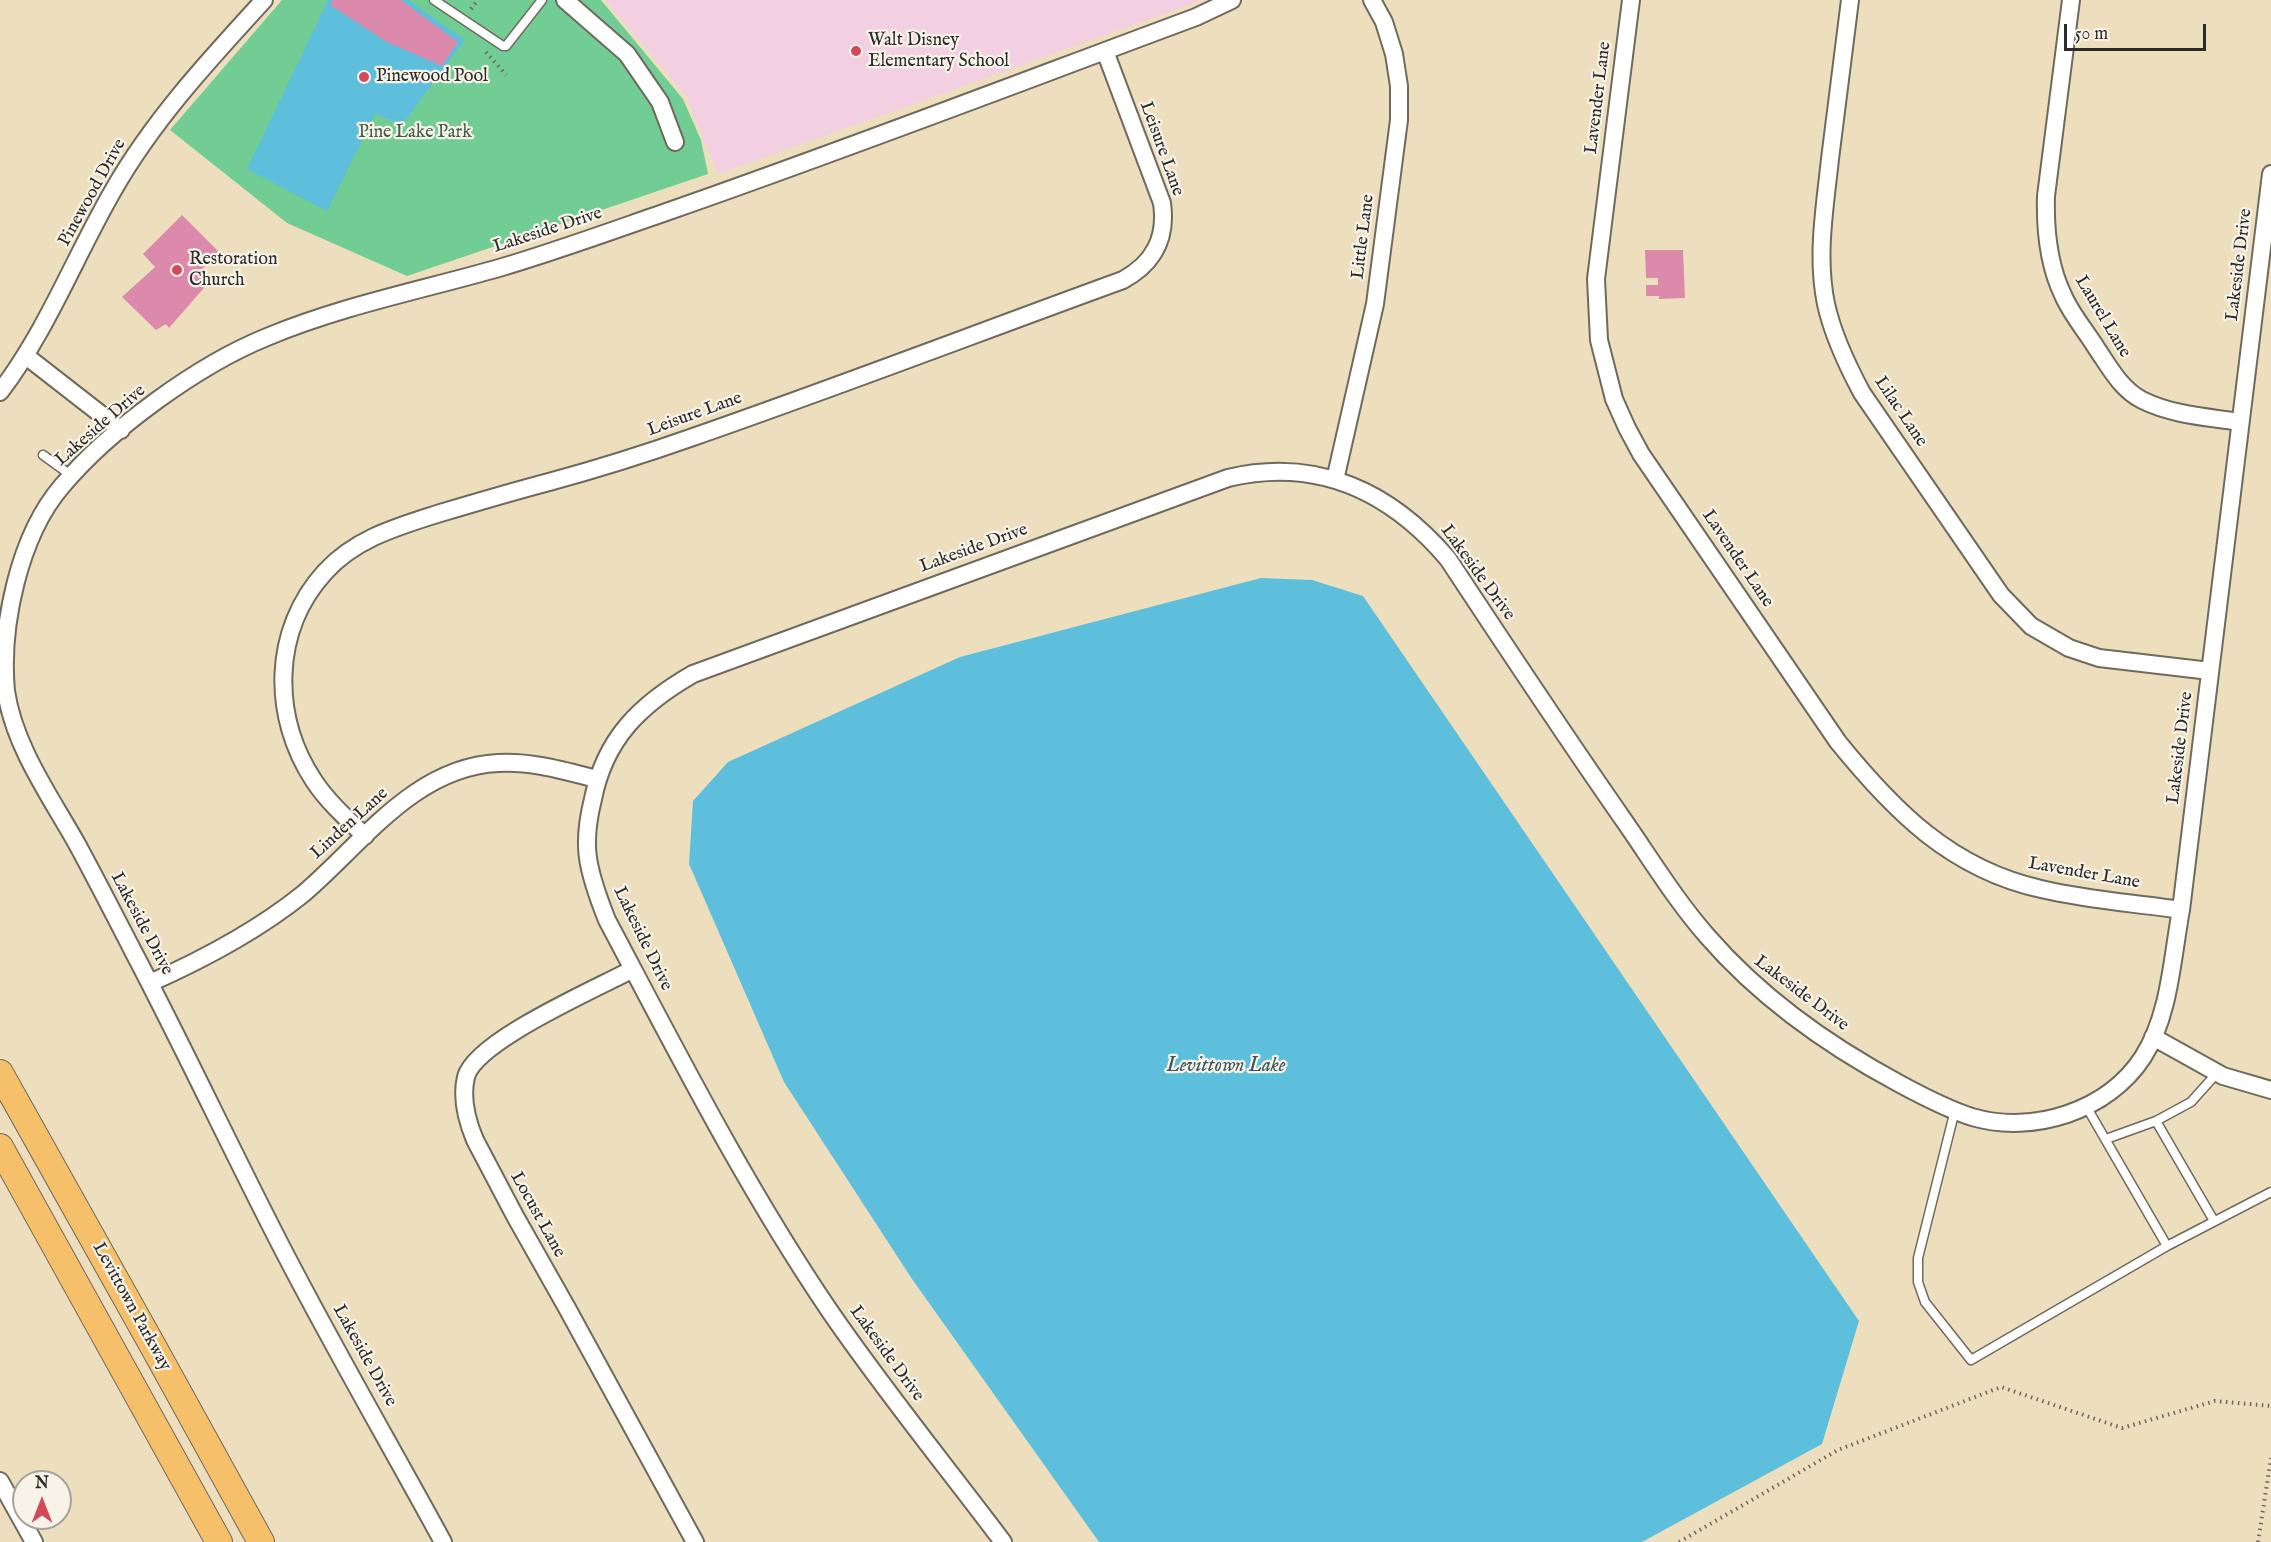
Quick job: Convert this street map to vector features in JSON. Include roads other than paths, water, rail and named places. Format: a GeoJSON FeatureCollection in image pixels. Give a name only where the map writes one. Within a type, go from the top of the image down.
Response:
{"type":"FeatureCollection","features":[{"type":"Feature","properties":{"kind":"main road","name":"Levittown Parkway"},"geometry":{"type":"LineString","coordinates":[[0,1073],[261,1542]]}},
{"type":"Feature","properties":{"kind":"main road","name":"Levittown Parkway"},"geometry":{"type":"LineString","coordinates":[[0,1148],[219,1542]]}},
{"type":"Feature","properties":{"kind":"street","name":"Pinewood Drive"},"geometry":{"type":"LineString","coordinates":[[0,392],[26,356],[62,292],[113,191],[134,156],[170,108],[264,0]]}},
{"type":"Feature","properties":{"kind":"street"},"geometry":{"type":"LineString","coordinates":[[565,0],[627,54],[660,102],[675,142]]}},
{"type":"Feature","properties":{"kind":"street","name":"Lakeside Drive"},"geometry":{"type":"LineString","coordinates":[[443,1542],[281,1245],[150,983],[78,846],[44,788],[16,730],[7,698],[2,665],[4,632],[14,585],[25,552],[40,519],[59,489],[121,430],[210,366],[271,335],[342,311],[541,255],[687,205],[1196,17],[1232,0]]}},
{"type":"Feature","properties":{"kind":"street","name":"Little Lane"},"geometry":{"type":"LineString","coordinates":[[1335,480],[1375,304],[1399,120],[1399,86],[1394,54],[1384,22],[1372,0]]}},
{"type":"Feature","properties":{"kind":"street","name":"Lavender Lane"},"geometry":{"type":"LineString","coordinates":[[1631,0],[1596,279],[1596,310],[1599,340],[1614,399],[1641,454],[1838,742],[1873,786],[1920,830],[1977,867],[2013,881],[2074,896],[2181,910]]}},
{"type":"Feature","properties":{"kind":"street","name":"Lilac Lane"},"geometry":{"type":"LineString","coordinates":[[1850,0],[1821,235],[1822,277],[1826,304],[1833,330],[1849,369],[1862,393],[2001,595],[2031,626],[2068,648],[2099,658],[2210,671]]}},
{"type":"Feature","properties":{"kind":"street","name":"Laurel Lane"},"geometry":{"type":"LineString","coordinates":[[2071,0],[2045,213],[2048,247],[2063,296],[2115,376],[2140,399],[2163,410],[2240,423]]}},
{"type":"Feature","properties":{"kind":"street","name":"Leisure Lane"},"geometry":{"type":"LineString","coordinates":[[365,836],[329,802],[313,781],[300,758],[285,710],[282,685],[289,636],[298,612],[326,571],[358,545],[388,530],[478,501],[611,465],[693,437],[1123,280],[1137,272],[1157,249],[1162,234],[1163,211],[1105,51]]}},
{"type":"Feature","properties":{"kind":"street","name":"Lakeside Drive"},"geometry":{"type":"LineString","coordinates":[[1003,1542],[829,1310],[785,1242],[712,1117],[607,920],[588,860],[588,820],[597,779],[615,741],[631,720],[650,702],[693,674],[1228,478],[1272,471],[1305,473],[1335,480],[1385,502],[1408,519],[1442,552],[1691,917],[1738,970],[1776,1004],[1837,1047],[1882,1075],[1936,1103],[1974,1117],[1996,1122],[2028,1122],[2048,1119],[2086,1106],[2124,1080],[2136,1067],[2153,1037],[2164,1004],[2181,910],[2271,174]]}},
{"type":"Feature","properties":{"kind":"street"},"geometry":{"type":"LineString","coordinates":[[26,356],[121,430]]}},
{"type":"Feature","properties":{"kind":"street","name":"Linden Lane"},"geometry":{"type":"LineString","coordinates":[[150,983],[215,952],[267,919],[302,894],[387,815],[417,791],[459,770],[501,762],[529,764],[597,779]]}},
{"type":"Feature","properties":{"kind":"street","name":"Locust Lane"},"geometry":{"type":"LineString","coordinates":[[633,969],[531,1021],[486,1050],[471,1067],[466,1077],[464,1100],[475,1140],[514,1216],[695,1542]]}},
{"type":"Feature","properties":{"kind":"street"},"geometry":{"type":"LineString","coordinates":[[2153,1037],[2217,1073],[2241,1083],[2271,1090]]}},
{"type":"Feature","properties":{"kind":"street"},"geometry":{"type":"LineString","coordinates":[[0,1481],[27,1540]]}},
{"type":"Feature","properties":{"kind":"lane"},"geometry":{"type":"LineString","coordinates":[[434,0],[503,46],[506,46],[542,0]]}},
{"type":"Feature","properties":{"kind":"lane"},"geometry":{"type":"LineString","coordinates":[[43,454],[72,476]]}},
{"type":"Feature","properties":{"kind":"lane"},"geometry":{"type":"LineString","coordinates":[[2106,1139],[2156,1120],[2191,1102],[2217,1073]]}},
{"type":"Feature","properties":{"kind":"lane"},"geometry":{"type":"LineString","coordinates":[[2086,1106],[2167,1245]]}},
{"type":"Feature","properties":{"kind":"lane"},"geometry":{"type":"LineString","coordinates":[[1955,1110],[1918,1258],[1918,1282],[1925,1302],[1971,1360],[2167,1245],[2271,1192]]}},
{"type":"Feature","properties":{"kind":"lane"},"geometry":{"type":"LineString","coordinates":[[2156,1120],[2214,1221]]}},
{"type":"Feature","properties":{"kind":"water","name":"Pinewood Pool"},"geometry":{"type":"Polygon","coordinates":[[[328,0],[408,0],[465,40],[402,125],[375,114],[327,211],[247,169],[328,0]]]}},
{"type":"Feature","properties":{"kind":"water","name":"Levittown Lake"},"geometry":{"type":"Polygon","coordinates":[[[1261,578],[1312,580],[1363,596],[1859,1321],[1822,1444],[1642,1542],[1099,1542],[912,1279],[784,1082],[689,864],[693,801],[728,762],[960,657],[1261,578]]]}},
{"type":"Feature","properties":{"kind":"place","name":"Walt Disney Elementary School"},"geometry":{"type":"Point","coordinates":[856,51]}},
{"type":"Feature","properties":{"kind":"place","name":"Pinewood Pool"},"geometry":{"type":"Point","coordinates":[364,77]}},
{"type":"Feature","properties":{"kind":"place","name":"Restoration Church"},"geometry":{"type":"Point","coordinates":[177,270]}},
{"type":"Feature","properties":{"kind":"park label","name":"Pine Lake Park"},"geometry":{"type":"Point","coordinates":[415,133]}}]}
